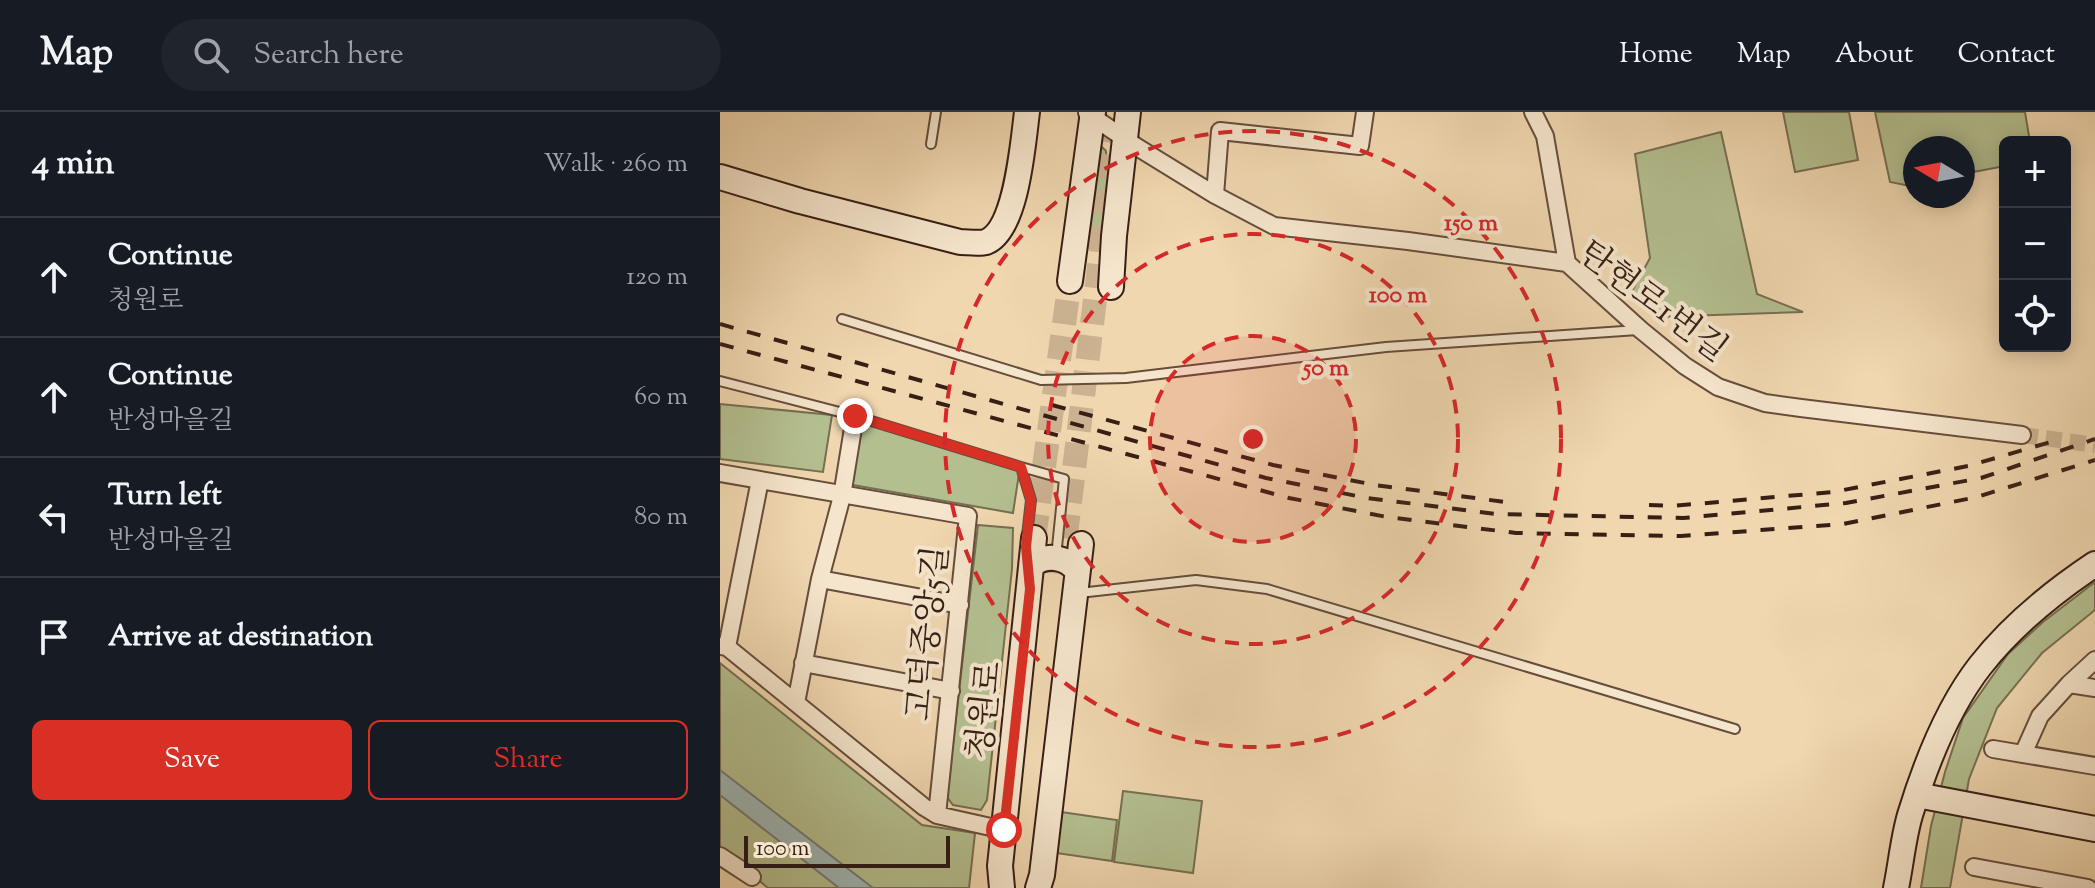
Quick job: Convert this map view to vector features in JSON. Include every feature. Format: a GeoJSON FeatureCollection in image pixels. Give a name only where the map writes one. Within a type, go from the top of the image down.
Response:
{"type":"FeatureCollection","features":[{"type":"Feature","properties":{"kind":"main road"},"geometry":{"type":"LineString","coordinates":[[720,177],[960,242],[985,242],[1000,231],[1011,206],[1018,181],[1027,112]]}},
{"type":"Feature","properties":{"kind":"main road"},"geometry":{"type":"LineString","coordinates":[[1111,287],[1128,112]]}},
{"type":"Feature","properties":{"kind":"main road"},"geometry":{"type":"LineString","coordinates":[[1070,281],[1091,113]]}},
{"type":"Feature","properties":{"kind":"main road"},"geometry":{"type":"LineString","coordinates":[[1076,234],[1082,252],[1092,256],[1106,248],[1114,236]]}},
{"type":"Feature","properties":{"kind":"main road","name":"청원로"},"geometry":{"type":"LineString","coordinates":[[1034,538],[1054,574],[1042,875],[1038,888]]}},
{"type":"Feature","properties":{"kind":"main road","name":"청원로"},"geometry":{"type":"LineString","coordinates":[[1002,888],[1000,866],[1004,830],[1054,574],[1081,544]]}},
{"type":"Feature","properties":{"kind":"main road"},"geometry":{"type":"LineString","coordinates":[[1896,888],[1909,818],[1927,765],[1955,707],[1979,667],[2016,625],[2095,564]]}},
{"type":"Feature","properties":{"kind":"main road","name":"청원로"},"geometry":{"type":"LineString","coordinates":[[1009,888],[1054,574]]}},
{"type":"Feature","properties":{"kind":"main road","name":"청원로"},"geometry":{"type":"LineString","coordinates":[[1028,888],[1054,574]]}},
{"type":"Feature","properties":{"kind":"main road"},"geometry":{"type":"LineString","coordinates":[[1917,795],[2095,829]]}},
{"type":"Feature","properties":{"kind":"street"},"geometry":{"type":"LineString","coordinates":[[1215,195],[1220,131],[1360,146],[1365,112]]}},
{"type":"Feature","properties":{"kind":"street"},"geometry":{"type":"LineString","coordinates":[[1533,112],[1545,136],[1567,263]]}},
{"type":"Feature","properties":{"kind":"street","name":"탄현로1번길"},"geometry":{"type":"LineString","coordinates":[[1091,113],[1125,139],[1215,195],[1274,226],[1567,263],[1641,330],[1685,366],[1718,387],[1765,403],[2022,435]]}},
{"type":"Feature","properties":{"kind":"street"},"geometry":{"type":"LineString","coordinates":[[796,703],[820,579],[842,496],[855,416]]}},
{"type":"Feature","properties":{"kind":"street","name":"고덕중앙5길"},"geometry":{"type":"LineString","coordinates":[[720,473],[968,516],[937,815]]}},
{"type":"Feature","properties":{"kind":"street"},"geometry":{"type":"LineString","coordinates":[[760,480],[724,647],[924,807],[937,815],[1004,830]]}},
{"type":"Feature","properties":{"kind":"street"},"geometry":{"type":"LineString","coordinates":[[820,579],[960,605]]}},
{"type":"Feature","properties":{"kind":"street"},"geometry":{"type":"LineString","coordinates":[[2023,754],[2040,716],[2095,660]]}},
{"type":"Feature","properties":{"kind":"street"},"geometry":{"type":"LineString","coordinates":[[803,663],[951,691]]}},
{"type":"Feature","properties":{"kind":"street"},"geometry":{"type":"LineString","coordinates":[[2069,684],[2095,688]]}},
{"type":"Feature","properties":{"kind":"street"},"geometry":{"type":"LineString","coordinates":[[1993,749],[2095,766]]}},
{"type":"Feature","properties":{"kind":"street"},"geometry":{"type":"LineString","coordinates":[[720,856],[752,877]]}},
{"type":"Feature","properties":{"kind":"street"},"geometry":{"type":"LineString","coordinates":[[1974,867],[2001,881],[2088,888]]}},
{"type":"Feature","properties":{"kind":"lane"},"geometry":{"type":"LineString","coordinates":[[931,144],[936,112]]}},
{"type":"Feature","properties":{"kind":"lane"},"geometry":{"type":"LineString","coordinates":[[842,319],[1041,380],[1126,378],[1386,347],[1641,330]]}},
{"type":"Feature","properties":{"kind":"lane"},"geometry":{"type":"LineString","coordinates":[[720,381],[855,416],[1064,479],[1054,574]]}},
{"type":"Feature","properties":{"kind":"lane"},"geometry":{"type":"LineString","coordinates":[[1021,467],[1031,500],[1026,547],[1054,574],[1196,580],[1267,589],[1735,729]]}},
{"type":"Feature","properties":{"kind":"green space"},"geometry":{"type":"Polygon","coordinates":[[[1783,112],[1849,112],[1858,160],[1795,172],[1783,112]]]}},
{"type":"Feature","properties":{"kind":"green space"},"geometry":{"type":"Polygon","coordinates":[[[1875,112],[2025,112],[2029,136],[1999,136],[1999,167],[1975,172],[1975,136],[1903,136],[1903,185],[1890,182],[1875,112]]]}},
{"type":"Feature","properties":{"kind":"green space"},"geometry":{"type":"Polygon","coordinates":[[[1721,132],[1757,294],[1803,312],[1657,317],[1631,293],[1650,258],[1635,154],[1721,132]]]}},
{"type":"Feature","properties":{"kind":"green space"},"geometry":{"type":"Polygon","coordinates":[[[1098,143],[1106,151],[1109,195],[1102,240],[1094,245],[1086,238],[1098,143]]]}},
{"type":"Feature","properties":{"kind":"green space"},"geometry":{"type":"Polygon","coordinates":[[[720,404],[832,415],[823,472],[720,459],[720,404]]]}},
{"type":"Feature","properties":{"kind":"green space"},"geometry":{"type":"Polygon","coordinates":[[[855,422],[886,427],[1020,467],[1013,513],[853,485],[844,473],[855,422]]]}},
{"type":"Feature","properties":{"kind":"green space"},"geometry":{"type":"Polygon","coordinates":[[[978,525],[1013,528],[1012,569],[987,800],[981,810],[953,805],[947,797],[978,525]]]}},
{"type":"Feature","properties":{"kind":"green space"},"geometry":{"type":"Polygon","coordinates":[[[2095,582],[2095,610],[2042,653],[1997,708],[1969,779],[1950,888],[1921,888],[1931,826],[1963,718],[2008,654],[2095,582]]]}},
{"type":"Feature","properties":{"kind":"green space"},"geometry":{"type":"Polygon","coordinates":[[[720,663],[922,825],[975,833],[969,888],[768,888],[720,848],[720,663]]]}},
{"type":"Feature","properties":{"kind":"green space"},"geometry":{"type":"Polygon","coordinates":[[[1123,791],[1202,801],[1193,873],[1114,862],[1123,791]]]}},
{"type":"Feature","properties":{"kind":"green space"},"geometry":{"type":"Polygon","coordinates":[[[1061,812],[1117,820],[1112,861],[1056,853],[1061,812]]]}},
{"type":"Feature","properties":{"kind":"water"},"geometry":{"type":"Polygon","coordinates":[[[720,770],[873,888],[839,888],[720,795],[720,770]]]}},
{"type":"Feature","properties":{"kind":"tunnel"},"geometry":{"type":"LineString","coordinates":[[1089,249],[1102,126]]}},
{"type":"Feature","properties":{"kind":"tunnel"},"geometry":{"type":"LineString","coordinates":[[1061,574],[1104,227]]}},
{"type":"Feature","properties":{"kind":"tunnel"},"geometry":{"type":"LineString","coordinates":[[1034,538],[1070,281]]}},
{"type":"Feature","properties":{"kind":"tunnel"},"geometry":{"type":"LineString","coordinates":[[2022,435],[2095,445]]}},
{"type":"Feature","properties":{"kind":"railway"},"geometry":{"type":"LineString","coordinates":[[720,324],[1266,478],[1367,498],[1496,514],[1683,518],[1846,503],[1981,478],[2095,439]]}},
{"type":"Feature","properties":{"kind":"railway"},"geometry":{"type":"LineString","coordinates":[[720,344],[1289,498],[1387,517],[1516,533],[1681,536],[1843,524],[1977,497],[2095,460]]}},
{"type":"Feature","properties":{"kind":"railway"},"geometry":{"type":"LineString","coordinates":[[1052,405],[1273,465],[1375,485],[1513,503]]}},
{"type":"Feature","properties":{"kind":"railway"},"geometry":{"type":"LineString","coordinates":[[1649,505],[1672,506],[1833,492],[1968,466],[2054,441]]}},
{"type":"Feature","properties":{"kind":"route"},"geometry":{"type":"LineString","coordinates":[[855,416],[1021,467],[1031,500],[1026,547],[1030,589],[1004,830]]}}]}
